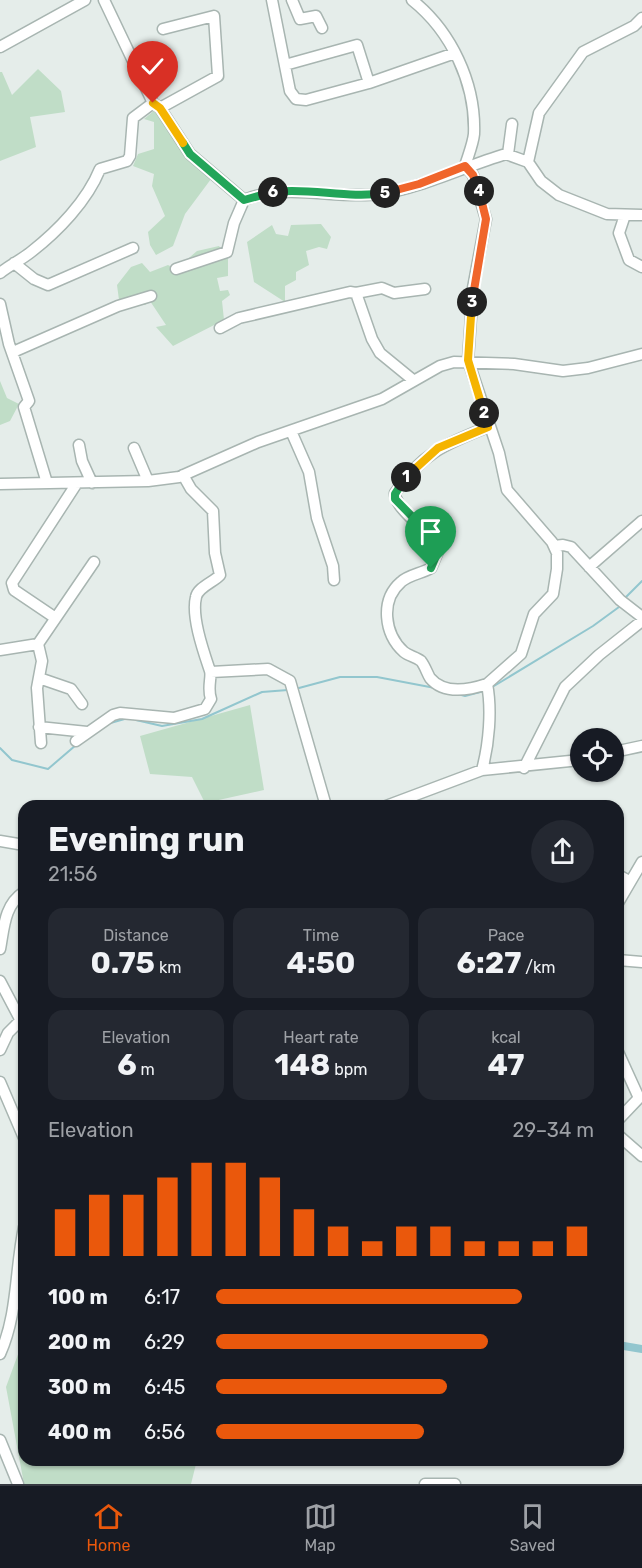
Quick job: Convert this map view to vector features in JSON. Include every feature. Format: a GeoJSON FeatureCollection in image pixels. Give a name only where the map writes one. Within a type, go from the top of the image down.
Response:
{"type":"FeatureCollection","features":[{"type":"Feature","properties":{"kind":"street"},"geometry":{"type":"LineString","coordinates":[[0,47],[85,0]]}},
{"type":"Feature","properties":{"kind":"street"},"geometry":{"type":"LineString","coordinates":[[104,0],[156,106],[190,154],[244,200]]}},
{"type":"Feature","properties":{"kind":"street"},"geometry":{"type":"LineString","coordinates":[[272,0],[290,91],[296,99],[306,100],[369,83],[455,53]]}},
{"type":"Feature","properties":{"kind":"street"},"geometry":{"type":"LineString","coordinates":[[292,0],[300,19],[316,16],[322,28]]}},
{"type":"Feature","properties":{"kind":"street"},"geometry":{"type":"LineString","coordinates":[[412,0],[431,15],[450,40],[471,97],[474,136],[465,166]]}},
{"type":"Feature","properties":{"kind":"street"},"geometry":{"type":"LineString","coordinates":[[0,273],[39,245],[87,195],[103,166],[127,161],[130,156],[133,118],[218,76],[214,16],[163,29]]}},
{"type":"Feature","properties":{"kind":"street"},"geometry":{"type":"LineString","coordinates":[[528,162],[539,113],[583,52],[634,26],[642,18]]}},
{"type":"Feature","properties":{"kind":"street"},"geometry":{"type":"LineString","coordinates":[[285,65],[357,45],[369,83]]}},
{"type":"Feature","properties":{"kind":"street"},"geometry":{"type":"LineString","coordinates":[[508,154],[512,124]]}},
{"type":"Feature","properties":{"kind":"street"},"geometry":{"type":"LineString","coordinates":[[176,269],[227,252],[234,223],[244,200],[261,193],[286,190],[358,196],[386,193],[508,154],[528,162],[541,181],[560,195],[607,214],[642,215]]}},
{"type":"Feature","properties":{"kind":"street"},"geometry":{"type":"LineString","coordinates":[[465,166],[473,175],[486,219],[473,288],[468,360],[488,427],[499,453],[507,490],[554,546],[557,569],[553,594],[534,614],[521,654],[487,684],[466,691],[456,691],[432,680],[421,661],[404,652],[393,637],[387,623],[387,612],[392,595],[402,580],[431,568],[439,549],[435,540],[397,504],[395,494],[414,467],[438,448],[488,427]]}},
{"type":"Feature","properties":{"kind":"street"},"geometry":{"type":"LineString","coordinates":[[625,215],[619,233],[629,260],[642,267]]}},
{"type":"Feature","properties":{"kind":"street"},"geometry":{"type":"LineString","coordinates":[[14,263],[34,279],[48,285],[133,248]]}},
{"type":"Feature","properties":{"kind":"street"},"geometry":{"type":"LineString","coordinates":[[220,328],[238,318],[350,292],[382,288],[394,293],[425,289]]}},
{"type":"Feature","properties":{"kind":"street"},"geometry":{"type":"LineString","coordinates":[[356,293],[372,339],[380,353],[413,380]]}},
{"type":"Feature","properties":{"kind":"street"},"geometry":{"type":"LineString","coordinates":[[13,352],[118,306],[151,296]]}},
{"type":"Feature","properties":{"kind":"street"},"geometry":{"type":"LineString","coordinates":[[0,304],[29,401],[24,408],[47,483]]}},
{"type":"Feature","properties":{"kind":"street"},"geometry":{"type":"LineString","coordinates":[[0,484],[148,481],[183,475],[258,442],[382,399],[440,366],[468,360],[563,371],[588,368],[642,354]]}},
{"type":"Feature","properties":{"kind":"street"},"geometry":{"type":"LineString","coordinates":[[291,431],[309,472],[317,518],[333,566],[334,580]]}},
{"type":"Feature","properties":{"kind":"street"},"geometry":{"type":"LineString","coordinates":[[79,445],[82,461],[92,483]]}},
{"type":"Feature","properties":{"kind":"street"},"geometry":{"type":"LineString","coordinates":[[134,448],[148,481]]}},
{"type":"Feature","properties":{"kind":"street"},"geometry":{"type":"LineString","coordinates":[[76,741],[120,713],[174,718],[205,710],[211,699],[208,686],[211,672],[198,625],[196,595],[220,575],[215,553],[215,517],[213,511],[191,489],[183,475]]}},
{"type":"Feature","properties":{"kind":"street"},"geometry":{"type":"LineString","coordinates":[[54,617],[14,590],[12,583],[77,483]]}},
{"type":"Feature","properties":{"kind":"street"},"geometry":{"type":"LineString","coordinates":[[589,567],[642,521]]}},
{"type":"Feature","properties":{"kind":"street"},"geometry":{"type":"LineString","coordinates":[[554,546],[563,544],[571,547],[620,600],[642,616]]}},
{"type":"Feature","properties":{"kind":"street"},"geometry":{"type":"LineString","coordinates":[[41,743],[39,678],[42,661],[38,644],[54,617],[94,562]]}},
{"type":"Feature","properties":{"kind":"street"},"geometry":{"type":"LineString","coordinates":[[524,768],[565,687],[599,655],[642,621]]}},
{"type":"Feature","properties":{"kind":"street"},"geometry":{"type":"LineString","coordinates":[[0,650],[38,644]]}},
{"type":"Feature","properties":{"kind":"street"},"geometry":{"type":"LineString","coordinates":[[211,672],[268,669],[290,681],[324,800]]}},
{"type":"Feature","properties":{"kind":"street"},"geometry":{"type":"LineString","coordinates":[[39,678],[71,689],[82,704]]}},
{"type":"Feature","properties":{"kind":"street"},"geometry":{"type":"LineString","coordinates":[[482,770],[487,754],[489,695],[487,684]]}},
{"type":"Feature","properties":{"kind":"street"},"geometry":{"type":"LineString","coordinates":[[39,728],[87,732]]}},
{"type":"Feature","properties":{"kind":"street"},"geometry":{"type":"LineString","coordinates":[[624,750],[642,746]]}},
{"type":"Feature","properties":{"kind":"street"},"geometry":{"type":"LineString","coordinates":[[402,800],[482,770],[524,768],[570,761]]}},
{"type":"Feature","properties":{"kind":"street"},"geometry":{"type":"LineString","coordinates":[[0,842],[18,844]]}},
{"type":"Feature","properties":{"kind":"street"},"geometry":{"type":"LineString","coordinates":[[624,891],[642,862]]}},
{"type":"Feature","properties":{"kind":"street"},"geometry":{"type":"LineString","coordinates":[[624,878],[629,881]]}},
{"type":"Feature","properties":{"kind":"street"},"geometry":{"type":"LineString","coordinates":[[0,950],[7,912],[18,896]]}},
{"type":"Feature","properties":{"kind":"street"},"geometry":{"type":"LineString","coordinates":[[624,960],[642,962]]}},
{"type":"Feature","properties":{"kind":"street"},"geometry":{"type":"LineString","coordinates":[[0,981],[18,1011]]}},
{"type":"Feature","properties":{"kind":"street"},"geometry":{"type":"LineString","coordinates":[[0,1050],[8,1033],[18,1022]]}},
{"type":"Feature","properties":{"kind":"street"},"geometry":{"type":"LineString","coordinates":[[624,1065],[639,1098],[624,1114]]}},
{"type":"Feature","properties":{"kind":"street"},"geometry":{"type":"LineString","coordinates":[[0,1082],[18,1124]]}},
{"type":"Feature","properties":{"kind":"street"},"geometry":{"type":"LineString","coordinates":[[624,1140],[642,1156]]}},
{"type":"Feature","properties":{"kind":"street"},"geometry":{"type":"LineString","coordinates":[[0,1354],[8,1337],[18,1280]]}},
{"type":"Feature","properties":{"kind":"street"},"geometry":{"type":"LineString","coordinates":[[0,1440],[18,1484]]}},
{"type":"Feature","properties":{"kind":"street"},"geometry":{"type":"LineString","coordinates":[[425,1484],[455,1484]]}},
{"type":"Feature","properties":{"kind":"green space"},"geometry":{"type":"Polygon","coordinates":[[[38,69],[61,91],[65,112],[30,117],[36,147],[0,161],[0,72],[12,95],[38,69]]]}},
{"type":"Feature","properties":{"kind":"green space"},"geometry":{"type":"Polygon","coordinates":[[[155,110],[214,175],[185,214],[173,246],[156,255],[150,245],[148,232],[165,216],[152,186],[154,174],[133,166],[138,154],[154,149],[154,122],[144,119],[155,110]]]}},
{"type":"Feature","properties":{"kind":"green space"},"geometry":{"type":"Polygon","coordinates":[[[321,224],[331,237],[327,249],[319,247],[306,251],[309,265],[296,272],[296,280],[285,286],[285,302],[254,282],[247,242],[272,225],[276,234],[288,236],[291,225],[321,224]]]}},
{"type":"Feature","properties":{"kind":"green space"},"geometry":{"type":"Polygon","coordinates":[[[219,246],[228,259],[228,276],[217,278],[220,291],[228,290],[230,295],[222,301],[224,320],[173,346],[156,327],[166,325],[150,301],[145,305],[119,300],[117,285],[131,267],[142,263],[150,272],[168,265],[176,269],[197,251],[219,246]]]}},
{"type":"Feature","properties":{"kind":"green space"},"geometry":{"type":"Polygon","coordinates":[[[0,381],[7,398],[19,404],[10,421],[0,425],[0,381]]]}},
{"type":"Feature","properties":{"kind":"green space"},"geometry":{"type":"Polygon","coordinates":[[[250,705],[264,790],[219,800],[204,800],[192,777],[150,774],[140,736],[250,705]]]}},
{"type":"Feature","properties":{"kind":"green space"},"geometry":{"type":"Polygon","coordinates":[[[18,1354],[18,1452],[6,1387],[18,1354]]]}},
{"type":"Feature","properties":{"kind":"green space"},"geometry":{"type":"Polygon","coordinates":[[[21,1466],[196,1466],[191,1484],[24,1484],[21,1466]]]}},
{"type":"Feature","properties":{"kind":"waterway"},"geometry":{"type":"LineString","coordinates":[[626,597],[642,581]]}},
{"type":"Feature","properties":{"kind":"waterway"},"geometry":{"type":"LineString","coordinates":[[494,686],[593,626],[619,607]]}},
{"type":"Feature","properties":{"kind":"waterway"},"geometry":{"type":"LineString","coordinates":[[299,688],[340,677],[377,677],[435,688]]}},
{"type":"Feature","properties":{"kind":"waterway"},"geometry":{"type":"LineString","coordinates":[[136,720],[162,726],[202,719],[262,692],[288,690]]}},
{"type":"Feature","properties":{"kind":"waterway"},"geometry":{"type":"LineString","coordinates":[[458,694],[465,696],[484,691]]}},
{"type":"Feature","properties":{"kind":"waterway"},"geometry":{"type":"LineString","coordinates":[[107,724],[128,718]]}},
{"type":"Feature","properties":{"kind":"waterway"},"geometry":{"type":"LineString","coordinates":[[0,748],[12,760],[48,769],[76,745]]}},
{"type":"Feature","properties":{"kind":"waterway"},"geometry":{"type":"LineString","coordinates":[[624,1346],[642,1349]]}},
{"type":"Feature","properties":{"kind":"route"},"geometry":{"type":"LineString","coordinates":[[153,103],[160,108],[190,154],[244,200],[261,193],[286,190],[358,196],[394,192],[465,166],[473,175],[486,219],[473,288],[468,360],[488,427],[438,448],[414,467],[395,494],[397,504],[435,540],[439,549],[431,568]]}}]}
